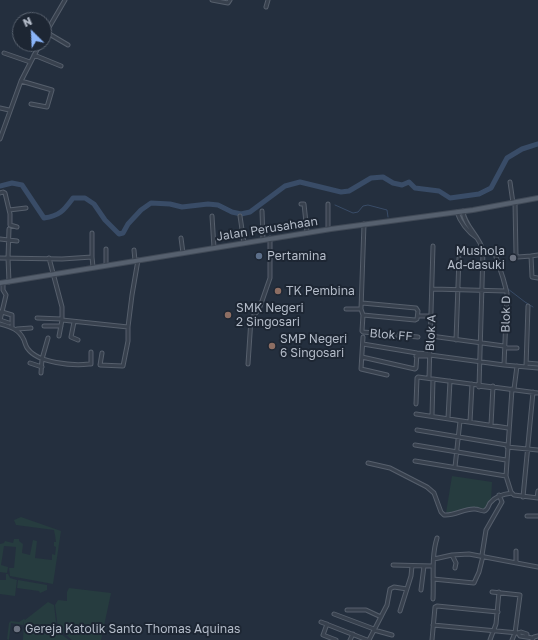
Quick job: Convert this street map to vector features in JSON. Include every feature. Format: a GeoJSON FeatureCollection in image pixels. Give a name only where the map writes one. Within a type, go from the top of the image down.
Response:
{"type":"FeatureCollection","features":[{"type":"Feature","properties":{"kind":"main road","name":"Jalan Perusahaan"},"geometry":{"type":"LineString","coordinates":[[2,283],[307,232],[457,212],[538,198]]}},
{"type":"Feature","properties":{"kind":"street"},"geometry":{"type":"LineString","coordinates":[[52,22],[65,0]]}},
{"type":"Feature","properties":{"kind":"street"},"geometry":{"type":"LineString","coordinates":[[214,0],[228,3],[230,0]]}},
{"type":"Feature","properties":{"kind":"street"},"geometry":{"type":"LineString","coordinates":[[266,7],[268,0]]}},
{"type":"Feature","properties":{"kind":"street"},"geometry":{"type":"LineString","coordinates":[[52,36],[68,45]]}},
{"type":"Feature","properties":{"kind":"street"},"geometry":{"type":"LineString","coordinates":[[0,139],[2,128],[21,81],[36,52]]}},
{"type":"Feature","properties":{"kind":"street"},"geometry":{"type":"LineString","coordinates":[[4,53],[30,62]]}},
{"type":"Feature","properties":{"kind":"street"},"geometry":{"type":"LineString","coordinates":[[34,55],[61,66]]}},
{"type":"Feature","properties":{"kind":"street"},"geometry":{"type":"LineString","coordinates":[[21,81],[52,90],[47,107],[31,104]]}},
{"type":"Feature","properties":{"kind":"street"},"geometry":{"type":"LineString","coordinates":[[0,108],[10,110]]}},
{"type":"Feature","properties":{"kind":"street"},"geometry":{"type":"LineString","coordinates":[[510,182],[514,203],[516,255],[518,257],[538,255]]}},
{"type":"Feature","properties":{"kind":"street"},"geometry":{"type":"LineString","coordinates":[[0,193],[5,193],[10,225],[17,227]]}},
{"type":"Feature","properties":{"kind":"street"},"geometry":{"type":"LineString","coordinates":[[307,232],[303,204],[309,204]]}},
{"type":"Feature","properties":{"kind":"street"},"geometry":{"type":"LineString","coordinates":[[328,204],[328,229]]}},
{"type":"Feature","properties":{"kind":"street"},"geometry":{"type":"LineString","coordinates":[[8,210],[26,208]]}},
{"type":"Feature","properties":{"kind":"street"},"geometry":{"type":"LineString","coordinates":[[262,211],[263,240]]}},
{"type":"Feature","properties":{"kind":"street"},"geometry":{"type":"LineString","coordinates":[[463,211],[465,220],[481,243],[483,252],[480,362],[470,422]]}},
{"type":"Feature","properties":{"kind":"street"},"geometry":{"type":"LineString","coordinates":[[457,212],[461,222],[477,238]]}},
{"type":"Feature","properties":{"kind":"street"},"geometry":{"type":"LineString","coordinates":[[212,216],[214,248]]}},
{"type":"Feature","properties":{"kind":"street"},"geometry":{"type":"LineString","coordinates":[[240,216],[244,243]]}},
{"type":"Feature","properties":{"kind":"street"},"geometry":{"type":"LineString","coordinates":[[362,303],[418,309],[418,316],[416,320],[363,315],[361,309],[364,224]]}},
{"type":"Feature","properties":{"kind":"street"},"geometry":{"type":"LineString","coordinates":[[8,229],[9,282]]}},
{"type":"Feature","properties":{"kind":"street"},"geometry":{"type":"LineString","coordinates":[[92,233],[93,267]]}},
{"type":"Feature","properties":{"kind":"street"},"geometry":{"type":"LineString","coordinates":[[181,238],[183,253]]}},
{"type":"Feature","properties":{"kind":"street"},"geometry":{"type":"LineString","coordinates":[[248,364],[252,320],[262,301],[270,278],[270,238]]}},
{"type":"Feature","properties":{"kind":"street"},"geometry":{"type":"LineString","coordinates":[[0,239],[17,241]]}},
{"type":"Feature","properties":{"kind":"street","name":"Blok A"},"geometry":{"type":"LineString","coordinates":[[432,416],[430,355],[433,246]]}},
{"type":"Feature","properties":{"kind":"street"},"geometry":{"type":"LineString","coordinates":[[106,249],[106,266]]}},
{"type":"Feature","properties":{"kind":"street"},"geometry":{"type":"LineString","coordinates":[[17,329],[22,335],[28,349],[42,359],[74,364],[123,366],[128,341],[128,327],[136,260],[134,250]]}},
{"type":"Feature","properties":{"kind":"street","name":"Blok D"},"geometry":{"type":"LineString","coordinates":[[483,252],[495,254],[504,278],[506,291],[504,365]]}},
{"type":"Feature","properties":{"kind":"street"},"geometry":{"type":"LineString","coordinates":[[531,256],[532,277],[538,278]]}},
{"type":"Feature","properties":{"kind":"street"},"geometry":{"type":"LineString","coordinates":[[0,258],[92,257]]}},
{"type":"Feature","properties":{"kind":"street"},"geometry":{"type":"LineString","coordinates":[[49,258],[62,307],[62,319],[59,336]]}},
{"type":"Feature","properties":{"kind":"street"},"geometry":{"type":"LineString","coordinates":[[456,340],[459,258]]}},
{"type":"Feature","properties":{"kind":"street"},"geometry":{"type":"LineString","coordinates":[[2,283],[3,290],[6,295],[0,320],[9,324]]}},
{"type":"Feature","properties":{"kind":"street"},"geometry":{"type":"LineString","coordinates":[[433,289],[506,291]]}},
{"type":"Feature","properties":{"kind":"street"},"geometry":{"type":"LineString","coordinates":[[526,365],[528,306]]}},
{"type":"Feature","properties":{"kind":"street"},"geometry":{"type":"LineString","coordinates":[[346,309],[361,309]]}},
{"type":"Feature","properties":{"kind":"street"},"geometry":{"type":"LineString","coordinates":[[1,312],[12,315],[12,327]]}},
{"type":"Feature","properties":{"kind":"street","name":"Blok FF"},"geometry":{"type":"LineString","coordinates":[[363,315],[362,331],[364,332],[418,337]]}},
{"type":"Feature","properties":{"kind":"street"},"geometry":{"type":"LineString","coordinates":[[418,316],[432,316]]}},
{"type":"Feature","properties":{"kind":"street"},"geometry":{"type":"LineString","coordinates":[[37,318],[62,319],[74,322],[128,327]]}},
{"type":"Feature","properties":{"kind":"street"},"geometry":{"type":"LineString","coordinates":[[74,322],[71,337],[72,339],[78,340]]}},
{"type":"Feature","properties":{"kind":"street"},"geometry":{"type":"LineString","coordinates":[[0,324],[17,329],[31,328]]}},
{"type":"Feature","properties":{"kind":"street"},"geometry":{"type":"LineString","coordinates":[[44,326],[61,326]]}},
{"type":"Feature","properties":{"kind":"street"},"geometry":{"type":"LineString","coordinates":[[431,336],[517,348]]}},
{"type":"Feature","properties":{"kind":"street"},"geometry":{"type":"LineString","coordinates":[[363,337],[361,370],[387,375]]}},
{"type":"Feature","properties":{"kind":"street"},"geometry":{"type":"LineString","coordinates":[[41,373],[42,359],[48,338]]}},
{"type":"Feature","properties":{"kind":"street"},"geometry":{"type":"LineString","coordinates":[[363,344],[416,355],[430,355],[517,366],[538,364]]}},
{"type":"Feature","properties":{"kind":"street"},"geometry":{"type":"LineString","coordinates":[[90,352],[91,364]]}},
{"type":"Feature","properties":{"kind":"street"},"geometry":{"type":"LineString","coordinates":[[100,365],[102,353]]}},
{"type":"Feature","properties":{"kind":"street"},"geometry":{"type":"LineString","coordinates":[[362,357],[415,369],[416,355]]}},
{"type":"Feature","properties":{"kind":"street"},"geometry":{"type":"LineString","coordinates":[[30,364],[42,368]]}},
{"type":"Feature","properties":{"kind":"street"},"geometry":{"type":"LineString","coordinates":[[526,365],[538,368]]}},
{"type":"Feature","properties":{"kind":"street"},"geometry":{"type":"LineString","coordinates":[[510,493],[506,476],[506,460],[508,428],[517,366]]}},
{"type":"Feature","properties":{"kind":"street"},"geometry":{"type":"LineString","coordinates":[[416,404],[417,377],[538,393]]}},
{"type":"Feature","properties":{"kind":"street"},"geometry":{"type":"LineString","coordinates":[[448,418],[450,381]]}},
{"type":"Feature","properties":{"kind":"street"},"geometry":{"type":"LineString","coordinates":[[491,426],[494,387]]}},
{"type":"Feature","properties":{"kind":"street"},"geometry":{"type":"LineString","coordinates":[[523,497],[533,392]]}},
{"type":"Feature","properties":{"kind":"street"},"geometry":{"type":"LineString","coordinates":[[416,414],[508,428]]}},
{"type":"Feature","properties":{"kind":"street"},"geometry":{"type":"LineString","coordinates":[[455,467],[460,421]]}},
{"type":"Feature","properties":{"kind":"street"},"geometry":{"type":"LineString","coordinates":[[417,430],[538,450]]}},
{"type":"Feature","properties":{"kind":"street"},"geometry":{"type":"LineString","coordinates":[[415,445],[506,460]]}},
{"type":"Feature","properties":{"kind":"street"},"geometry":{"type":"LineString","coordinates":[[415,461],[506,476]]}},
{"type":"Feature","properties":{"kind":"street"},"geometry":{"type":"LineString","coordinates":[[368,463],[390,468],[427,487],[434,493],[441,512],[444,515],[455,514],[473,509],[484,511],[489,504],[501,494],[510,493],[516,496],[538,498],[538,491]]}},
{"type":"Feature","properties":{"kind":"street"},"geometry":{"type":"LineString","coordinates":[[433,579],[474,583],[479,572],[483,556],[486,530],[502,502],[501,494]]}},
{"type":"Feature","properties":{"kind":"street"},"geometry":{"type":"LineString","coordinates":[[528,516],[538,516]]}},
{"type":"Feature","properties":{"kind":"street"},"geometry":{"type":"LineString","coordinates":[[433,599],[433,566],[435,546],[438,538]]}},
{"type":"Feature","properties":{"kind":"street"},"geometry":{"type":"LineString","coordinates":[[516,551],[516,563]]}},
{"type":"Feature","properties":{"kind":"street"},"geometry":{"type":"LineString","coordinates":[[434,559],[466,553],[538,567]]}},
{"type":"Feature","properties":{"kind":"street"},"geometry":{"type":"LineString","coordinates":[[452,555],[456,563],[455,568]]}},
{"type":"Feature","properties":{"kind":"street"},"geometry":{"type":"LineString","coordinates":[[393,565],[433,566]]}},
{"type":"Feature","properties":{"kind":"street"},"geometry":{"type":"LineString","coordinates":[[400,611],[411,576],[412,566]]}},
{"type":"Feature","properties":{"kind":"street"},"geometry":{"type":"LineString","coordinates":[[421,590],[424,566]]}},
{"type":"Feature","properties":{"kind":"street"},"geometry":{"type":"LineString","coordinates":[[321,622],[368,640],[387,605],[390,589],[394,587],[407,589]]}},
{"type":"Feature","properties":{"kind":"street"},"geometry":{"type":"LineString","coordinates":[[492,592],[520,595],[517,633],[512,640]]}},
{"type":"Feature","properties":{"kind":"street"},"geometry":{"type":"LineString","coordinates":[[490,640],[494,631],[498,612],[499,592]]}},
{"type":"Feature","properties":{"kind":"street"},"geometry":{"type":"LineString","coordinates":[[432,640],[437,606],[498,612]]}},
{"type":"Feature","properties":{"kind":"street"},"geometry":{"type":"LineString","coordinates":[[347,610],[366,610],[381,617]]}},
{"type":"Feature","properties":{"kind":"street"},"geometry":{"type":"LineString","coordinates":[[334,614],[392,635]]}},
{"type":"Feature","properties":{"kind":"street"},"geometry":{"type":"LineString","coordinates":[[327,624],[323,634],[336,640]]}},
{"type":"Feature","properties":{"kind":"street"},"geometry":{"type":"LineString","coordinates":[[434,625],[517,633],[521,632],[527,634],[527,636],[533,639],[538,636]]}},
{"type":"Feature","properties":{"kind":"street"},"geometry":{"type":"LineString","coordinates":[[350,640],[353,634]]}},
{"type":"Feature","properties":{"kind":"green space"},"geometry":{"type":"Polygon","coordinates":[[[452,476],[492,482],[491,500],[485,509],[472,508],[446,513],[452,476]]]}},
{"type":"Feature","properties":{"kind":"green space"},"geometry":{"type":"Polygon","coordinates":[[[21,517],[61,531],[53,584],[10,576],[9,568],[14,568],[16,547],[4,546],[1,565],[8,567],[7,573],[0,572],[0,544],[4,543],[5,541],[13,543],[14,539],[19,539],[19,541],[23,544],[22,553],[30,555],[33,540],[37,541],[35,558],[52,560],[52,554],[55,555],[56,547],[54,546],[54,542],[56,542],[54,530],[16,525],[14,520],[21,517]]]}},
{"type":"Feature","properties":{"kind":"green space"},"geometry":{"type":"Polygon","coordinates":[[[6,574],[8,574],[10,578],[17,580],[15,596],[0,594],[0,580],[6,580],[6,574]]]}},
{"type":"Feature","properties":{"kind":"green space"},"geometry":{"type":"Polygon","coordinates":[[[18,580],[47,585],[47,590],[40,593],[39,591],[17,588],[18,580]]]}},
{"type":"Feature","properties":{"kind":"green space"},"geometry":{"type":"Polygon","coordinates":[[[69,588],[111,593],[101,640],[72,640],[58,628],[55,605],[58,600],[67,601],[67,592],[69,588]]]}},
{"type":"Feature","properties":{"kind":"green space"},"geometry":{"type":"Polygon","coordinates":[[[48,602],[54,605],[57,631],[69,640],[23,640],[24,621],[23,625],[11,623],[9,640],[7,639],[9,623],[11,621],[19,622],[24,619],[25,620],[48,602]]]}},
{"type":"Feature","properties":{"kind":"waterway"},"geometry":{"type":"LineString","coordinates":[[0,186],[12,183],[22,185],[44,218],[54,216],[61,212],[73,198],[85,198],[94,204],[105,220],[119,234],[123,233],[128,224],[141,210],[151,203],[170,204],[182,207],[208,204],[218,205],[232,212],[241,214],[250,212],[285,186],[300,182],[341,192],[349,191],[371,178],[383,177],[393,183],[402,185],[409,182],[415,188],[439,191],[450,198],[479,194],[491,188],[507,158],[522,149],[538,144]]}},
{"type":"Feature","properties":{"kind":"waterway"},"geometry":{"type":"LineString","coordinates":[[335,205],[353,213],[358,212],[363,206],[368,205],[387,210],[388,217]]}},
{"type":"Feature","properties":{"kind":"waterway"},"geometry":{"type":"LineString","coordinates":[[498,258],[508,289],[533,307]]}},
{"type":"Feature","properties":{"kind":"place","name":"Pertamina"},"geometry":{"type":"Point","coordinates":[259,256]}},
{"type":"Feature","properties":{"kind":"place","name":"Mushola Ad-dasuki"},"geometry":{"type":"Point","coordinates":[513,258]}},
{"type":"Feature","properties":{"kind":"place","name":"TK Pembina"},"geometry":{"type":"Point","coordinates":[278,291]}},
{"type":"Feature","properties":{"kind":"place","name":"SMK Negeri 2 Singosari"},"geometry":{"type":"Point","coordinates":[228,315]}},
{"type":"Feature","properties":{"kind":"place","name":"SMP Negeri 6 Singosari"},"geometry":{"type":"Point","coordinates":[272,346]}},
{"type":"Feature","properties":{"kind":"place","name":"Gereja Katolik Santo Thomas Aquinas"},"geometry":{"type":"Point","coordinates":[17,629]}}]}
